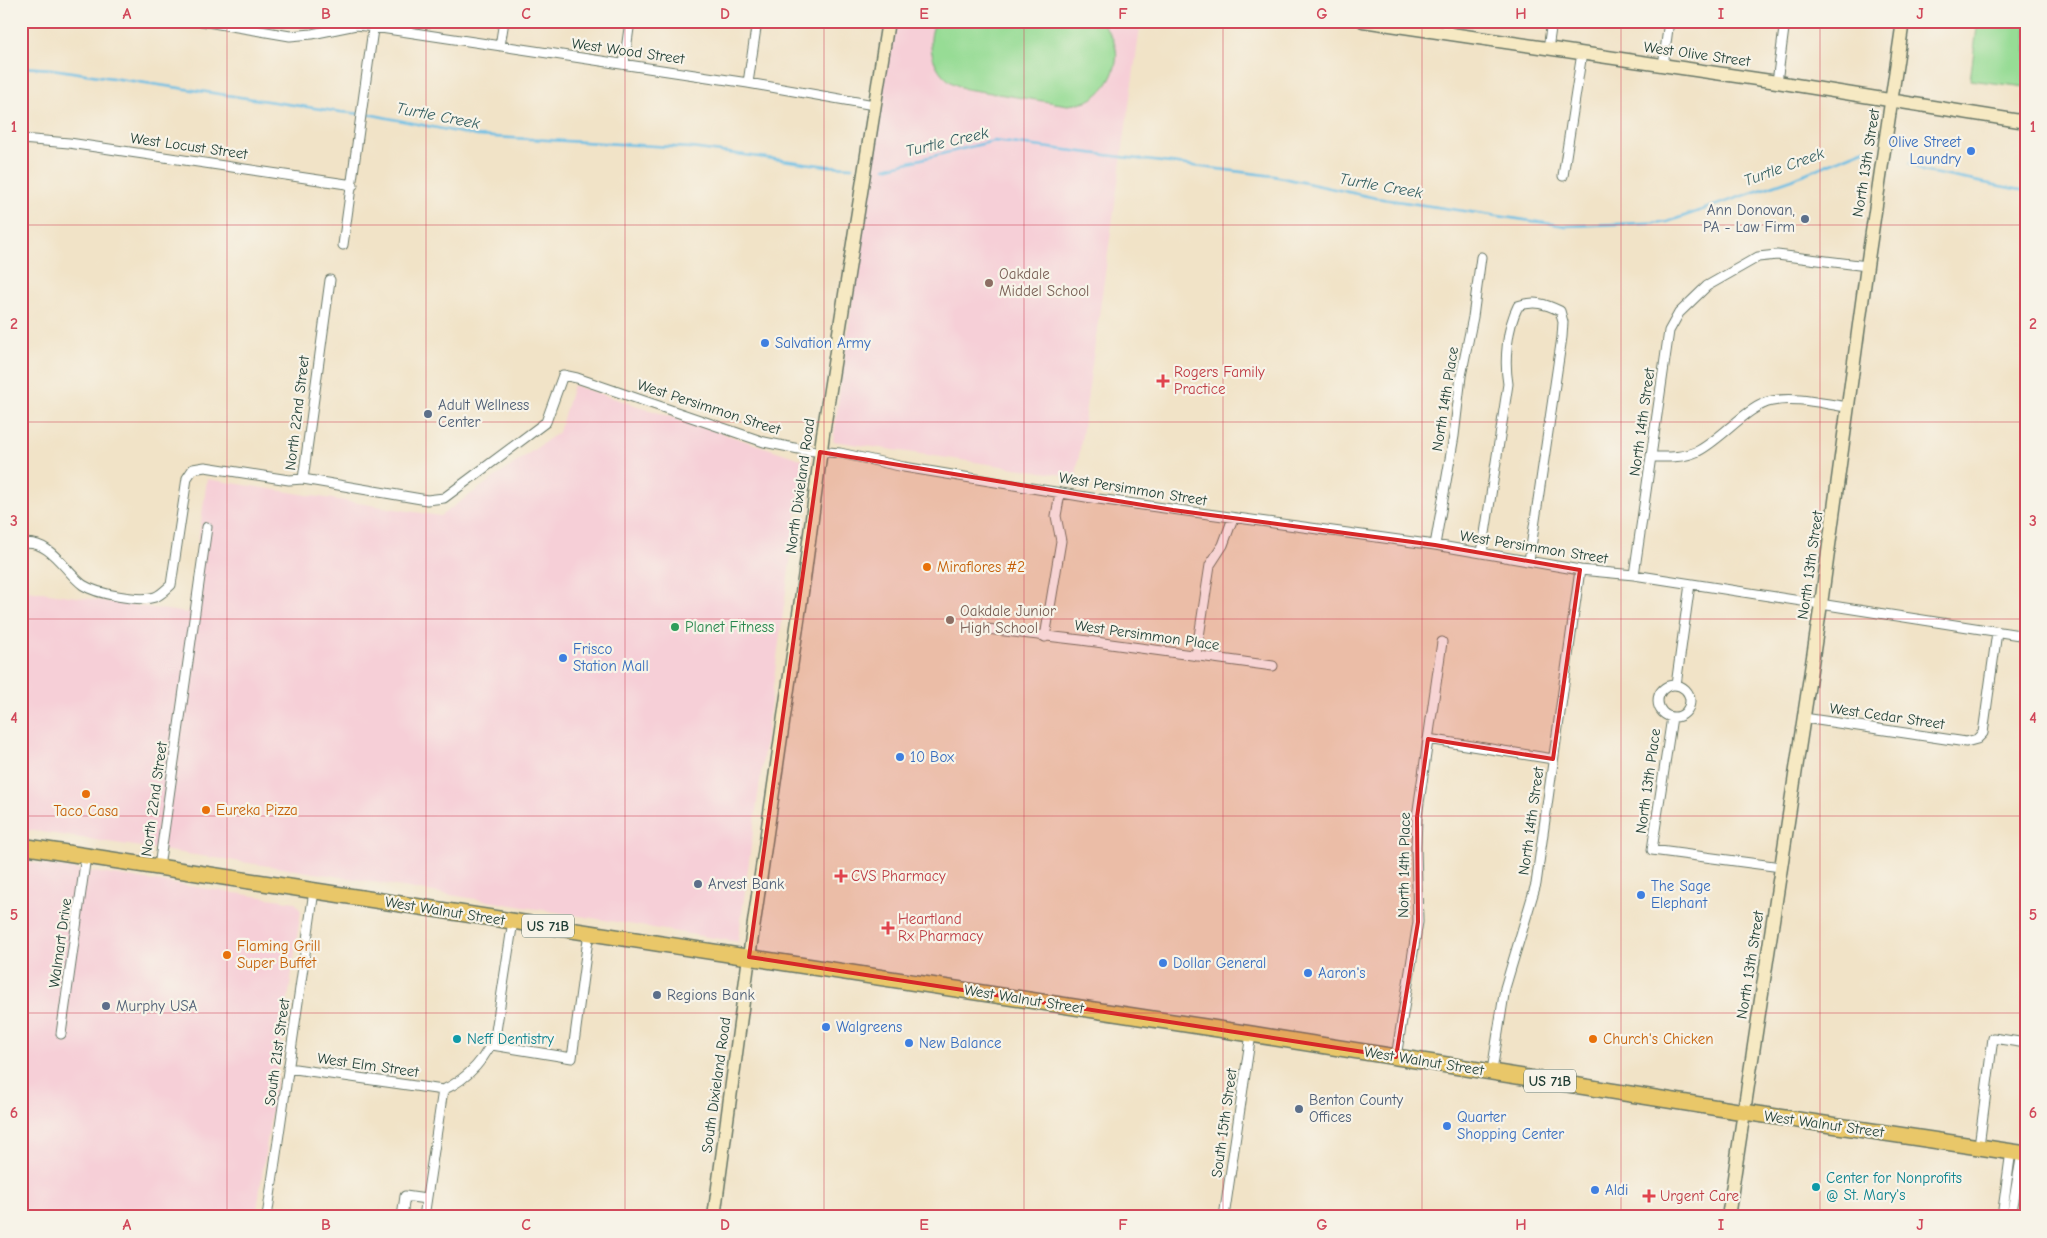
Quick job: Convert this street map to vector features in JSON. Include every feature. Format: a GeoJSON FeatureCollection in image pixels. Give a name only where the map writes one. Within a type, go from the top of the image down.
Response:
{"type":"FeatureCollection","features":[{"type":"Feature","properties":{"kind":"main road","name":"North Dixieland Road"},"geometry":{"type":"LineString","coordinates":[[749,957],[820,452],[888,21]]}},
{"type":"Feature","properties":{"kind":"main road","name":"West Olive Street"},"geometry":{"type":"LineString","coordinates":[[1363,21],[1447,28],[1548,49],[1777,82],[2026,122]]}},
{"type":"Feature","properties":{"kind":"main road","name":"North 13th Street"},"geometry":{"type":"LineString","coordinates":[[1728,1217],[1821,604],[1867,266],[1904,21]]}},
{"type":"Feature","properties":{"kind":"main road","name":"West Walnut Street"},"geometry":{"type":"LineString","coordinates":[[21,846],[1492,1071],[1744,1112],[2019,1152]]}},
{"type":"Feature","properties":{"kind":"main road","name":"South Dixieland Road"},"geometry":{"type":"LineString","coordinates":[[714,1217],[749,957]]}},
{"type":"Feature","properties":{"kind":"street","name":"West Wood Street"},"geometry":{"type":"LineString","coordinates":[[201,21],[264,26],[290,36],[312,34],[356,25],[374,24],[500,46],[748,83],[874,105]]}},
{"type":"Feature","properties":{"kind":"street"},"geometry":{"type":"LineString","coordinates":[[500,46],[504,21]]}},
{"type":"Feature","properties":{"kind":"street"},"geometry":{"type":"LineString","coordinates":[[624,64],[630,21]]}},
{"type":"Feature","properties":{"kind":"street"},"geometry":{"type":"LineString","coordinates":[[748,83],[757,21]]}},
{"type":"Feature","properties":{"kind":"street"},"geometry":{"type":"LineString","coordinates":[[1548,49],[1552,21]]}},
{"type":"Feature","properties":{"kind":"street"},"geometry":{"type":"LineString","coordinates":[[1663,66],[1669,21]]}},
{"type":"Feature","properties":{"kind":"street"},"geometry":{"type":"LineString","coordinates":[[1777,82],[1785,21]]}},
{"type":"Feature","properties":{"kind":"street"},"geometry":{"type":"LineString","coordinates":[[343,245],[353,185],[374,24]]}},
{"type":"Feature","properties":{"kind":"street"},"geometry":{"type":"LineString","coordinates":[[1563,176],[1582,54]]}},
{"type":"Feature","properties":{"kind":"street","name":"West Locust Street"},"geometry":{"type":"LineString","coordinates":[[21,140],[88,145],[353,185]]}},
{"type":"Feature","properties":{"kind":"street","name":"North 14th Street"},"geometry":{"type":"LineString","coordinates":[[1634,575],[1669,332],[1679,313],[1707,286],[1758,257],[1777,255],[1867,266]]}},
{"type":"Feature","properties":{"kind":"street","name":"North 14th Place"},"geometry":{"type":"LineString","coordinates":[[1435,545],[1454,436],[1461,376],[1473,317],[1481,257]]}},
{"type":"Feature","properties":{"kind":"street","name":"North 22nd Street"},"geometry":{"type":"LineString","coordinates":[[21,544],[28,543],[43,547],[57,558],[84,586],[96,591],[136,598],[156,597],[171,585],[187,478],[193,470],[205,467],[289,480],[303,480],[330,280]]}},
{"type":"Feature","properties":{"kind":"street"},"geometry":{"type":"LineString","coordinates":[[1482,553],[1508,384],[1505,368],[1512,318],[1518,306],[1529,302],[1547,304],[1560,311],[1563,322],[1562,337],[1529,561]]}},
{"type":"Feature","properties":{"kind":"street","name":"West Persimmon Street"},"geometry":{"type":"LineString","coordinates":[[303,480],[427,500],[444,498],[546,422],[563,375],[577,378],[764,442],[820,452],[840,453],[904,467],[1060,493],[1435,545],[1580,570],[1634,575],[2026,636]]}},
{"type":"Feature","properties":{"kind":"street"},"geometry":{"type":"LineString","coordinates":[[1651,457],[1683,456],[1698,451],[1752,411],[1770,401],[1789,399],[1848,407]]}},
{"type":"Feature","properties":{"kind":"street"},"geometry":{"type":"LineString","coordinates":[[1045,637],[1061,541],[1056,516],[1060,493]]}},
{"type":"Feature","properties":{"kind":"street"},"geometry":{"type":"LineString","coordinates":[[1196,656],[1210,565],[1223,545],[1233,518]]}},
{"type":"Feature","properties":{"kind":"street","name":"North 22nd Street"},"geometry":{"type":"LineString","coordinates":[[159,867],[207,527]]}},
{"type":"Feature","properties":{"kind":"street","name":"North 14th Street"},"geometry":{"type":"LineString","coordinates":[[1492,1071],[1505,988],[1536,884],[1580,570]]}},
{"type":"Feature","properties":{"kind":"street"},"geometry":{"type":"LineString","coordinates":[[1676,685],[1690,584]]}},
{"type":"Feature","properties":{"kind":"street","name":"West Persimmon Place"},"geometry":{"type":"LineString","coordinates":[[987,629],[1273,666]]}},
{"type":"Feature","properties":{"kind":"street","name":"West Cedar Street"},"geometry":{"type":"LineString","coordinates":[[1804,718],[1966,742],[1977,739],[1983,732],[1998,632]]}},
{"type":"Feature","properties":{"kind":"street","name":"North 14th Place"},"geometry":{"type":"LineString","coordinates":[[1396,1057],[1418,922],[1417,817],[1442,642]]}},
{"type":"Feature","properties":{"kind":"street","name":"North 13th Place"},"geometry":{"type":"LineString","coordinates":[[1676,685],[1687,691],[1690,701],[1683,714],[1672,717],[1659,708],[1658,698],[1663,688],[1676,685]]}},
{"type":"Feature","properties":{"kind":"street","name":"North 13th Place"},"geometry":{"type":"LineString","coordinates":[[1672,717],[1652,850],[1781,868]]}},
{"type":"Feature","properties":{"kind":"street"},"geometry":{"type":"LineString","coordinates":[[1428,739],[1553,759]]}},
{"type":"Feature","properties":{"kind":"street","name":"Walmart Drive"},"geometry":{"type":"LineString","coordinates":[[61,1034],[86,856]]}},
{"type":"Feature","properties":{"kind":"street","name":"South 21st Street"},"geometry":{"type":"LineString","coordinates":[[266,1217],[314,891]]}},
{"type":"Feature","properties":{"kind":"street"},"geometry":{"type":"LineString","coordinates":[[424,1217],[443,1090],[458,1082],[477,1064],[492,1045],[496,1031],[513,921]]}},
{"type":"Feature","properties":{"kind":"street"},"geometry":{"type":"LineString","coordinates":[[492,1045],[572,1058],[589,932]]}},
{"type":"Feature","properties":{"kind":"street","name":"South 15th Street"},"geometry":{"type":"LineString","coordinates":[[1224,1217],[1251,1034]]}},
{"type":"Feature","properties":{"kind":"street"},"geometry":{"type":"LineString","coordinates":[[1979,1146],[1993,1038],[2026,1043]]}},
{"type":"Feature","properties":{"kind":"street","name":"West Elm Street"},"geometry":{"type":"LineString","coordinates":[[288,1068],[443,1090]]}},
{"type":"Feature","properties":{"kind":"street"},"geometry":{"type":"LineString","coordinates":[[2002,1217],[2019,1152]]}},
{"type":"Feature","properties":{"kind":"street"},"geometry":{"type":"LineString","coordinates":[[2012,1217],[2019,1152]]}},
{"type":"Feature","properties":{"kind":"street"},"geometry":{"type":"LineString","coordinates":[[402,1217],[405,1196],[426,1199]]}},
{"type":"Feature","properties":{"kind":"highlighted area"},"geometry":{"type":"Polygon","coordinates":[[[820,452],[1173,510],[1435,545],[1580,570],[1553,759],[1428,739],[1417,817],[1418,922],[1396,1057],[749,957],[820,452]]]}},
{"type":"Feature","properties":{"kind":"shaded area"},"geometry":{"type":"Polygon","coordinates":[[[890,21],[1141,21],[1076,477],[833,441],[890,21]]]}},
{"type":"Feature","properties":{"kind":"shaded area"},"geometry":{"type":"Polygon","coordinates":[[[573,385],[804,460],[738,942],[335,876],[21,829],[21,589],[188,613],[207,479],[440,516],[559,432],[573,385]]]}},
{"type":"Feature","properties":{"kind":"shaded area"},"geometry":{"type":"Polygon","coordinates":[[[21,861],[295,902],[301,911],[256,1217],[21,1217],[21,861]]]}},
{"type":"Feature","properties":{"kind":"green space"},"geometry":{"type":"Polygon","coordinates":[[[936,21],[1101,21],[1114,42],[1117,53],[1114,71],[1099,94],[1092,99],[1078,104],[1068,105],[966,89],[944,77],[935,63],[932,54],[931,38],[936,21]]]}},
{"type":"Feature","properties":{"kind":"green space"},"geometry":{"type":"Polygon","coordinates":[[[1978,21],[2026,21],[2026,87],[1970,80],[1978,21]]]}},
{"type":"Feature","properties":{"kind":"waterway"},"geometry":{"type":"LineString","coordinates":[[21,44],[26,34],[28,21]]}},
{"type":"Feature","properties":{"kind":"waterway","name":"Turtle Creek"},"geometry":{"type":"LineString","coordinates":[[21,67],[52,69],[341,112],[373,115],[477,136],[691,148],[827,166],[852,167]]}},
{"type":"Feature","properties":{"kind":"waterway","name":"Turtle Creek"},"geometry":{"type":"LineString","coordinates":[[885,168],[994,141],[1274,176],[1376,198],[1566,226],[1667,222],[1792,179],[1865,149]]}},
{"type":"Feature","properties":{"kind":"waterway","name":"Turtle Creek"},"geometry":{"type":"LineString","coordinates":[[1910,163],[1922,171],[2026,191]]}},
{"type":"Feature","properties":{"kind":"place","name":"Olive Street Laundry"},"geometry":{"type":"Point","coordinates":[1971,151]}},
{"type":"Feature","properties":{"kind":"place","name":"Ann Donovan, PA - Law Firm"},"geometry":{"type":"Point","coordinates":[1805,219]}},
{"type":"Feature","properties":{"kind":"place","name":"Oakdale Middel School"},"geometry":{"type":"Point","coordinates":[989,283]}},
{"type":"Feature","properties":{"kind":"place","name":"Salvation Army"},"geometry":{"type":"Point","coordinates":[765,343]}},
{"type":"Feature","properties":{"kind":"place","name":"Rogers Family Practice"},"geometry":{"type":"Point","coordinates":[1163,381]}},
{"type":"Feature","properties":{"kind":"place","name":"Adult Wellness Center"},"geometry":{"type":"Point","coordinates":[428,414]}},
{"type":"Feature","properties":{"kind":"place","name":"Miraflores #2"},"geometry":{"type":"Point","coordinates":[927,567]}},
{"type":"Feature","properties":{"kind":"place","name":"Oakdale Junior High School"},"geometry":{"type":"Point","coordinates":[950,620]}},
{"type":"Feature","properties":{"kind":"place","name":"Planet Fitness"},"geometry":{"type":"Point","coordinates":[675,627]}},
{"type":"Feature","properties":{"kind":"place","name":"Frisco Station Mall"},"geometry":{"type":"Point","coordinates":[563,658]}},
{"type":"Feature","properties":{"kind":"place","name":"10 Box"},"geometry":{"type":"Point","coordinates":[900,757]}},
{"type":"Feature","properties":{"kind":"place","name":"Taco Casa"},"geometry":{"type":"Point","coordinates":[86,794]}},
{"type":"Feature","properties":{"kind":"place","name":"Eureka Pizza"},"geometry":{"type":"Point","coordinates":[206,810]}},
{"type":"Feature","properties":{"kind":"place","name":"CVS Pharmacy"},"geometry":{"type":"Point","coordinates":[841,876]}},
{"type":"Feature","properties":{"kind":"place","name":"Arvest Bank"},"geometry":{"type":"Point","coordinates":[698,884]}},
{"type":"Feature","properties":{"kind":"place","name":"The Sage Elephant"},"geometry":{"type":"Point","coordinates":[1641,895]}},
{"type":"Feature","properties":{"kind":"place","name":"Heartland Rx Pharmacy"},"geometry":{"type":"Point","coordinates":[888,928]}},
{"type":"Feature","properties":{"kind":"place","name":"Flaming Grill Super Buffet"},"geometry":{"type":"Point","coordinates":[227,955]}},
{"type":"Feature","properties":{"kind":"place","name":"Dollar General"},"geometry":{"type":"Point","coordinates":[1163,963]}},
{"type":"Feature","properties":{"kind":"place","name":"Aaron's"},"geometry":{"type":"Point","coordinates":[1308,973]}},
{"type":"Feature","properties":{"kind":"place","name":"Regions Bank"},"geometry":{"type":"Point","coordinates":[657,995]}},
{"type":"Feature","properties":{"kind":"place","name":"Murphy USA"},"geometry":{"type":"Point","coordinates":[106,1006]}},
{"type":"Feature","properties":{"kind":"place","name":"Walgreens"},"geometry":{"type":"Point","coordinates":[826,1027]}},
{"type":"Feature","properties":{"kind":"place","name":"Neff Dentistry"},"geometry":{"type":"Point","coordinates":[457,1039]}},
{"type":"Feature","properties":{"kind":"place","name":"Church's Chicken"},"geometry":{"type":"Point","coordinates":[1593,1039]}},
{"type":"Feature","properties":{"kind":"place","name":"New Balance"},"geometry":{"type":"Point","coordinates":[909,1043]}},
{"type":"Feature","properties":{"kind":"place","name":"Benton County Offices"},"geometry":{"type":"Point","coordinates":[1299,1109]}},
{"type":"Feature","properties":{"kind":"place","name":"Quarter Shopping Center"},"geometry":{"type":"Point","coordinates":[1447,1126]}},
{"type":"Feature","properties":{"kind":"place","name":"Center for Nonprofits @ St. Mary's"},"geometry":{"type":"Point","coordinates":[1816,1187]}},
{"type":"Feature","properties":{"kind":"place","name":"Aldi"},"geometry":{"type":"Point","coordinates":[1595,1190]}},
{"type":"Feature","properties":{"kind":"place","name":"Urgent Care"},"geometry":{"type":"Point","coordinates":[1649,1196]}}]}
